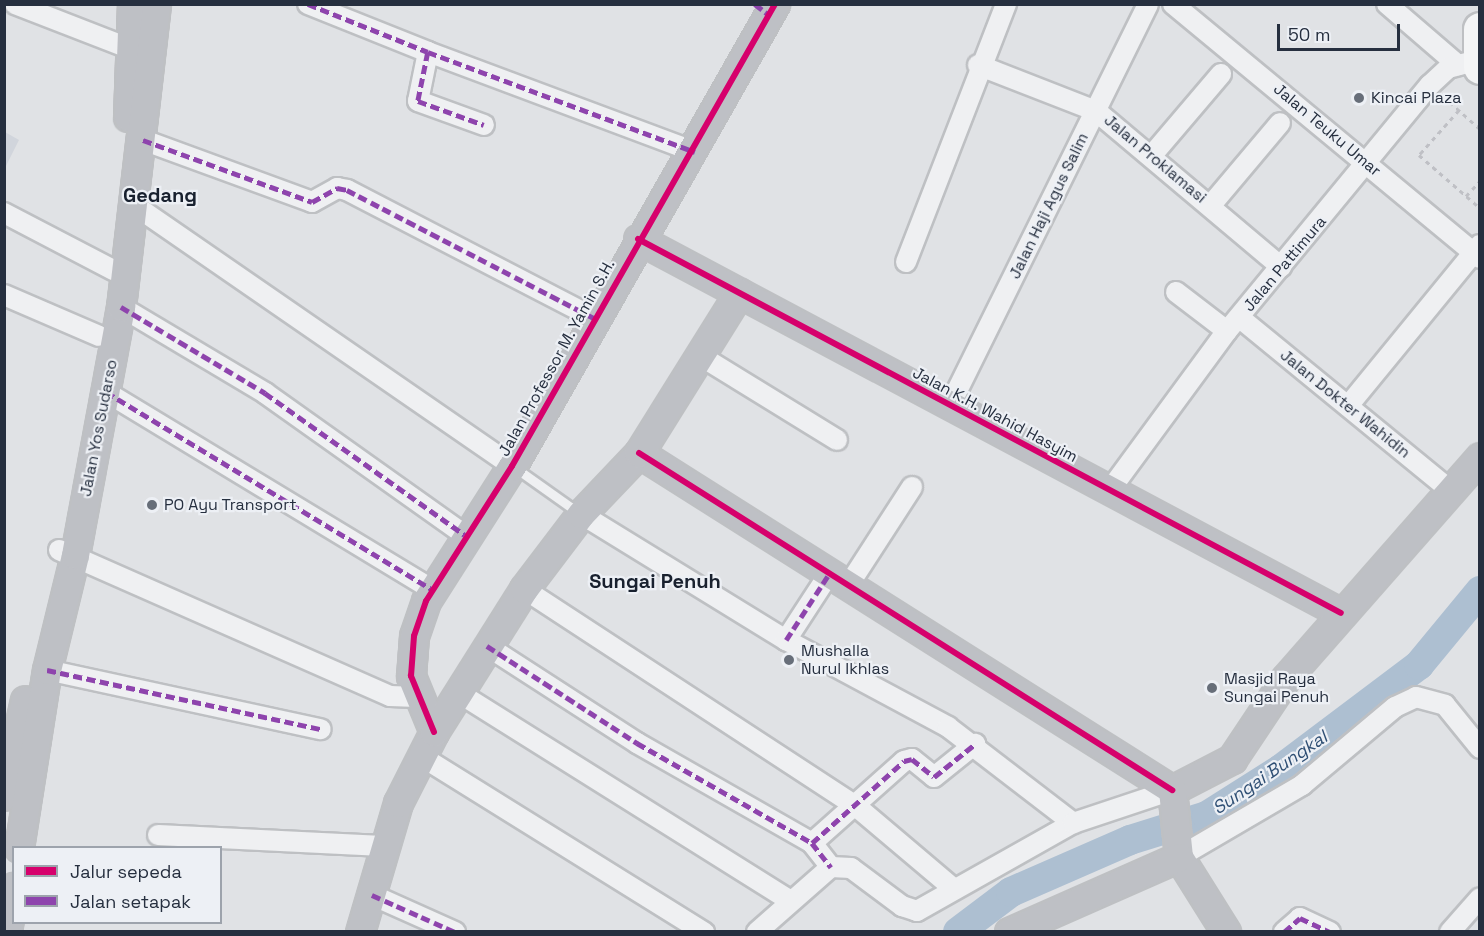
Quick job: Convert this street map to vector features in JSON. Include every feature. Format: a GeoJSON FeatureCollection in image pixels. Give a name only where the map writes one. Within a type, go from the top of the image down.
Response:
{"type":"FeatureCollection","features":[{"type":"Feature","properties":{"kind":"street"},"geometry":{"type":"LineString","coordinates":[[15,4],[131,49]]}},
{"type":"Feature","properties":{"kind":"street","name":"Jalan Yos Sudarso"},"geometry":{"type":"LineString","coordinates":[[4,796],[106,392],[121,308],[132,192],[132,4]]}},
{"type":"Feature","properties":{"kind":"street","name":"Jalan Yos Sudarso"},"geometry":{"type":"LineString","coordinates":[[19,846],[99,336],[143,140],[156,4]]}},
{"type":"Feature","properties":{"kind":"street"},"geometry":{"type":"LineString","coordinates":[[308,4],[428,52],[695,152]]}},
{"type":"Feature","properties":{"kind":"street"},"geometry":{"type":"LineString","coordinates":[[906,262],[978,65],[1006,4]]}},
{"type":"Feature","properties":{"kind":"street","name":"Jalan Haji Agus Salim"},"geometry":{"type":"LineString","coordinates":[[949,407],[1148,4]]}},
{"type":"Feature","properties":{"kind":"street","name":"Jalan Teuku Umar"},"geometry":{"type":"LineString","coordinates":[[1173,4],[1477,252]]}},
{"type":"Feature","properties":{"kind":"street"},"geometry":{"type":"LineString","coordinates":[[1387,4],[1474,55]]}},
{"type":"Feature","properties":{"kind":"street","name":"Jalan Professor M. Yamin S.H."},"geometry":{"type":"LineString","coordinates":[[434,732],[417,697],[411,676],[414,636],[432,590],[465,535],[512,466],[638,239],[695,152],[766,8]]}},
{"type":"Feature","properties":{"kind":"street"},"geometry":{"type":"LineString","coordinates":[[428,52],[418,101],[484,125]]}},
{"type":"Feature","properties":{"kind":"street","name":"Jalan Pattimura"},"geometry":{"type":"LineString","coordinates":[[1110,490],[1233,324],[1369,166],[1430,85],[1474,55]]}},
{"type":"Feature","properties":{"kind":"street","name":"Jalan Proklamasi"},"geometry":{"type":"LineString","coordinates":[[978,65],[1096,111],[1153,154],[1281,267]]}},
{"type":"Feature","properties":{"kind":"street"},"geometry":{"type":"LineString","coordinates":[[1153,154],[1221,74]]}},
{"type":"Feature","properties":{"kind":"street"},"geometry":{"type":"LineString","coordinates":[[1211,205],[1280,123]]}},
{"type":"Feature","properties":{"kind":"street"},"geometry":{"type":"LineString","coordinates":[[143,140],[312,202],[337,188],[347,190],[594,318]]}},
{"type":"Feature","properties":{"kind":"street"},"geometry":{"type":"LineString","coordinates":[[132,192],[512,466]]}},
{"type":"Feature","properties":{"kind":"street"},"geometry":{"type":"LineString","coordinates":[[4,213],[113,270]]}},
{"type":"Feature","properties":{"kind":"street","name":"Jalan K.H. Wahid Hasyim"},"geometry":{"type":"LineString","coordinates":[[638,239],[949,407],[1341,613]]}},
{"type":"Feature","properties":{"kind":"street"},"geometry":{"type":"LineString","coordinates":[[1348,406],[1477,252]]}},
{"type":"Feature","properties":{"kind":"street","name":"Jalan Dokter Wahidin"},"geometry":{"type":"LineString","coordinates":[[1176,292],[1233,324],[1348,406],[1450,490]]}},
{"type":"Feature","properties":{"kind":"street"},"geometry":{"type":"LineString","coordinates":[[360,932],[372,895],[383,846],[398,803],[424,758],[434,732],[524,589],[581,514],[639,453],[739,293]]}},
{"type":"Feature","properties":{"kind":"street"},"geometry":{"type":"LineString","coordinates":[[4,295],[99,336]]}},
{"type":"Feature","properties":{"kind":"street"},"geometry":{"type":"LineString","coordinates":[[121,308],[266,393],[465,535]]}},
{"type":"Feature","properties":{"kind":"street"},"geometry":{"type":"LineString","coordinates":[[699,355],[837,440]]}},
{"type":"Feature","properties":{"kind":"street"},"geometry":{"type":"LineString","coordinates":[[106,392],[432,590]]}},
{"type":"Feature","properties":{"kind":"street"},"geometry":{"type":"LineString","coordinates":[[639,453],[838,580],[1173,803]]}},
{"type":"Feature","properties":{"kind":"street"},"geometry":{"type":"LineString","coordinates":[[757,932],[831,867],[851,868],[909,910],[925,908],[953,888],[1073,823],[1173,803],[1232,759],[1286,678],[1479,457]]}},
{"type":"Feature","properties":{"kind":"street"},"geometry":{"type":"LineString","coordinates":[[786,640],[838,580],[912,487]]}},
{"type":"Feature","properties":{"kind":"street"},"geometry":{"type":"LineString","coordinates":[[581,514],[786,640],[975,744],[1073,823]]}},
{"type":"Feature","properties":{"kind":"street"},"geometry":{"type":"LineString","coordinates":[[67,552],[390,696],[417,697]]}},
{"type":"Feature","properties":{"kind":"street"},"geometry":{"type":"LineString","coordinates":[[524,589],[857,807],[953,888]]}},
{"type":"Feature","properties":{"kind":"street"},"geometry":{"type":"LineString","coordinates":[[488,646],[637,743],[812,843],[831,867]]}},
{"type":"Feature","properties":{"kind":"street"},"geometry":{"type":"LineString","coordinates":[[47,670],[321,729]]}},
{"type":"Feature","properties":{"kind":"street"},"geometry":{"type":"LineString","coordinates":[[459,693],[791,900]]}},
{"type":"Feature","properties":{"kind":"street"},"geometry":{"type":"LineString","coordinates":[[1009,932],[1177,850],[1302,784],[1395,707],[1416,697],[1445,705],[1479,748]]}},
{"type":"Feature","properties":{"kind":"street"},"geometry":{"type":"LineString","coordinates":[[812,843],[857,807],[904,761],[912,759],[932,778],[975,744]]}},
{"type":"Feature","properties":{"kind":"street"},"geometry":{"type":"LineString","coordinates":[[424,758],[704,932]]}},
{"type":"Feature","properties":{"kind":"street"},"geometry":{"type":"LineString","coordinates":[[1173,803],[1177,850],[1226,932]]}},
{"type":"Feature","properties":{"kind":"street"},"geometry":{"type":"LineString","coordinates":[[158,835],[383,846]]}},
{"type":"Feature","properties":{"kind":"street"},"geometry":{"type":"LineString","coordinates":[[372,895],[455,932]]}},
{"type":"Feature","properties":{"kind":"street"},"geometry":{"type":"LineString","coordinates":[[1450,932],[1479,898]]}},
{"type":"Feature","properties":{"kind":"street"},"geometry":{"type":"LineString","coordinates":[[7,932],[12,900]]}},
{"type":"Feature","properties":{"kind":"street"},"geometry":{"type":"LineString","coordinates":[[1284,932],[1300,918],[1330,932]]}},
{"type":"Feature","properties":{"kind":"lane"},"geometry":{"type":"LineString","coordinates":[[512,466],[581,514]]}},
{"type":"Feature","properties":{"kind":"path"},"geometry":{"type":"LineString","coordinates":[[1430,85],[1479,129]]}},
{"type":"Feature","properties":{"kind":"path"},"geometry":{"type":"LineString","coordinates":[[1458,110],[1419,155],[1479,208]]}},
{"type":"Feature","properties":{"kind":"path"},"geometry":{"type":"LineString","coordinates":[[1466,196],[1479,181]]}},
{"type":"Feature","properties":{"kind":"shaded area"},"geometry":{"type":"Polygon","coordinates":[[[5,132],[19,140],[5,168],[5,132]]]}},
{"type":"Feature","properties":{"kind":"waterway","name":"Sungai Bungkal"},"geometry":{"type":"LineString","coordinates":[[958,932],[1011,892],[1130,840],[1207,816],[1281,769],[1419,665],[1480,591]]}},
{"type":"Feature","properties":{"kind":"marked path"},"geometry":{"type":"LineString","coordinates":[[308,4],[428,52],[418,101],[484,125]]}},
{"type":"Feature","properties":{"kind":"marked path"},"geometry":{"type":"LineString","coordinates":[[755,4],[769,15]]}},
{"type":"Feature","properties":{"kind":"marked path"},"geometry":{"type":"LineString","coordinates":[[428,52],[695,152]]}},
{"type":"Feature","properties":{"kind":"marked path"},"geometry":{"type":"LineString","coordinates":[[143,140],[312,202],[337,188],[347,190],[594,318]]}},
{"type":"Feature","properties":{"kind":"marked path"},"geometry":{"type":"LineString","coordinates":[[121,307],[265,393],[465,535]]}},
{"type":"Feature","properties":{"kind":"marked path"},"geometry":{"type":"LineString","coordinates":[[106,392],[433,590]]}},
{"type":"Feature","properties":{"kind":"marked path"},"geometry":{"type":"LineString","coordinates":[[786,640],[829,574]]}},
{"type":"Feature","properties":{"kind":"marked path"},"geometry":{"type":"LineString","coordinates":[[487,646],[637,743],[812,843],[831,867]]}},
{"type":"Feature","properties":{"kind":"marked path"},"geometry":{"type":"LineString","coordinates":[[47,670],[321,729]]}},
{"type":"Feature","properties":{"kind":"marked path"},"geometry":{"type":"LineString","coordinates":[[812,843],[904,761],[912,759],[934,777],[975,744]]}},
{"type":"Feature","properties":{"kind":"marked path"},"geometry":{"type":"LineString","coordinates":[[372,895],[455,932]]}},
{"type":"Feature","properties":{"kind":"marked path"},"geometry":{"type":"LineString","coordinates":[[1284,932],[1300,918],[1330,932]]}},
{"type":"Feature","properties":{"kind":"cycle path"},"geometry":{"type":"LineString","coordinates":[[434,732],[411,676],[414,636],[426,601],[512,466],[775,4]]}},
{"type":"Feature","properties":{"kind":"cycle path"},"geometry":{"type":"LineString","coordinates":[[638,239],[1341,613]]}},
{"type":"Feature","properties":{"kind":"cycle path"},"geometry":{"type":"LineString","coordinates":[[639,453],[1172,790]]}},
{"type":"Feature","properties":{"kind":"place","name":"Kincai Plaza"},"geometry":{"type":"Point","coordinates":[1359,98]}},
{"type":"Feature","properties":{"kind":"place","name":"PO Ayu Transport"},"geometry":{"type":"Point","coordinates":[152,505]}},
{"type":"Feature","properties":{"kind":"place","name":"Mushalla Nurul Ikhlas"},"geometry":{"type":"Point","coordinates":[789,660]}},
{"type":"Feature","properties":{"kind":"place","name":"Masjid Raya Sungai Penuh"},"geometry":{"type":"Point","coordinates":[1212,688]}},
{"type":"Feature","properties":{"kind":"district","name":"Gedang"},"geometry":{"type":"Point","coordinates":[160,195]}},
{"type":"Feature","properties":{"kind":"district","name":"Sungai Penuh"},"geometry":{"type":"Point","coordinates":[655,581]}}]}
